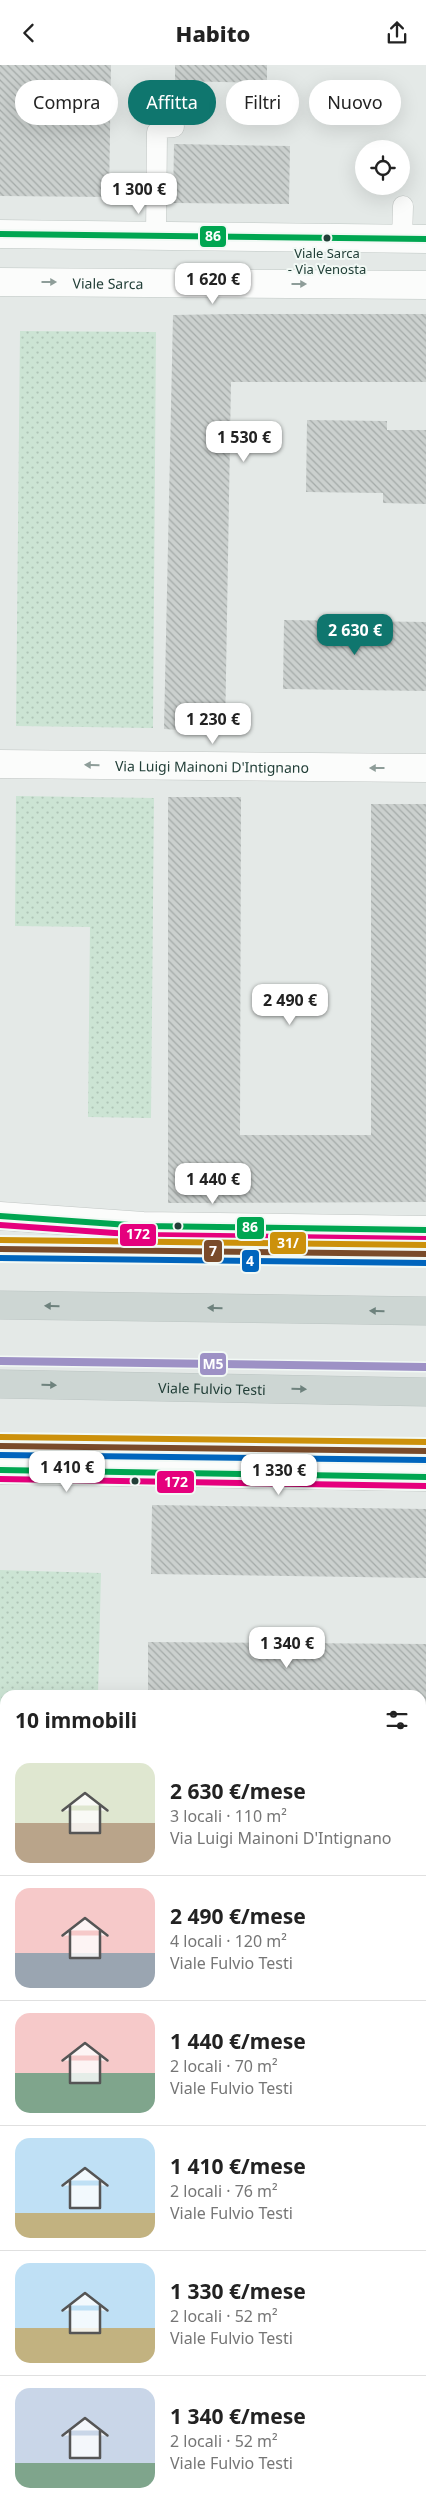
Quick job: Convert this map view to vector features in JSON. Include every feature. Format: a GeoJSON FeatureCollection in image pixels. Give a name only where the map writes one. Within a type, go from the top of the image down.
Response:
{"type":"FeatureCollection","features":[{"type":"Feature","properties":{"kind":"main road"},"geometry":{"type":"LineString","coordinates":[[0,1305],[426,1311]]}},
{"type":"Feature","properties":{"kind":"main road","name":"Viale Fulvio Testi"},"geometry":{"type":"LineString","coordinates":[[0,1383],[426,1392]]}},
{"type":"Feature","properties":{"kind":"street"},"geometry":{"type":"LineString","coordinates":[[0,234],[414,239]]}},
{"type":"Feature","properties":{"kind":"street","name":"Viale Sarca"},"geometry":{"type":"LineString","coordinates":[[0,282],[426,285]]}},
{"type":"Feature","properties":{"kind":"street","name":"Via Luigi Mainoni D'Intignano"},"geometry":{"type":"LineString","coordinates":[[0,764],[426,769]]}},
{"type":"Feature","properties":{"kind":"street"},"geometry":{"type":"LineString","coordinates":[[0,1216],[143,1226],[426,1230]]}},
{"type":"Feature","properties":{"kind":"street"},"geometry":{"type":"LineString","coordinates":[[0,1470],[426,1477]]}},
{"type":"Feature","properties":{"kind":"lane"},"geometry":{"type":"LineString","coordinates":[[156,236],[157,132],[161,128],[174,127]]}},
{"type":"Feature","properties":{"kind":"lane"},"geometry":{"type":"LineString","coordinates":[[403,206],[414,239]]}},
{"type":"Feature","properties":{"kind":"green space"},"geometry":{"type":"Polygon","coordinates":[[[20,331],[156,332],[153,728],[16,726],[20,331]]]}},
{"type":"Feature","properties":{"kind":"green space"},"geometry":{"type":"Polygon","coordinates":[[[16,796],[154,798],[151,1118],[88,1117],[90,927],[15,926],[16,796]]]}},
{"type":"Feature","properties":{"kind":"green space"},"geometry":{"type":"Polygon","coordinates":[[[0,1570],[101,1573],[98,1690],[0,1690],[0,1570]]]}},
{"type":"Feature","properties":{"kind":"building"},"geometry":{"type":"Polygon","coordinates":[[[0,65],[111,65],[111,80],[15,80],[15,125],[110,125],[109,197],[0,196],[0,65]]]}},
{"type":"Feature","properties":{"kind":"building"},"geometry":{"type":"Polygon","coordinates":[[[175,65],[267,65],[267,80],[226,80],[226,82],[216,82],[216,80],[175,80],[175,65]]]}},
{"type":"Feature","properties":{"kind":"building"},"geometry":{"type":"Polygon","coordinates":[[[174,144],[290,146],[289,204],[173,203],[174,144]]]}},
{"type":"Feature","properties":{"kind":"building"},"geometry":{"type":"Polygon","coordinates":[[[426,314],[426,382],[231,382],[225,733],[164,729],[173,315],[426,314]]]}},
{"type":"Feature","properties":{"kind":"building"},"geometry":{"type":"Polygon","coordinates":[[[307,420],[387,421],[387,430],[426,430],[426,504],[383,503],[383,493],[306,492],[307,420]]]}},
{"type":"Feature","properties":{"kind":"building"},"geometry":{"type":"Polygon","coordinates":[[[284,620],[426,622],[426,691],[283,689],[284,620]]]}},
{"type":"Feature","properties":{"kind":"building"},"geometry":{"type":"Polygon","coordinates":[[[168,797],[241,797],[240,1135],[371,1135],[371,804],[426,804],[426,1202],[168,1203],[168,797]]]}},
{"type":"Feature","properties":{"kind":"building"},"geometry":{"type":"Polygon","coordinates":[[[152,1505],[426,1509],[426,1578],[151,1574],[152,1505]]]}},
{"type":"Feature","properties":{"kind":"building"},"geometry":{"type":"Polygon","coordinates":[[[148,1642],[426,1644],[426,1690],[148,1690],[148,1642]]]}},
{"type":"Feature","properties":{"kind":"transit line","name":"86"},"geometry":{"type":"LineString","coordinates":[[0,234],[426,239]]}},
{"type":"Feature","properties":{"kind":"transit line","name":"86"},"geometry":{"type":"LineString","coordinates":[[0,1216],[143,1226],[426,1230]]}},
{"type":"Feature","properties":{"kind":"transit line","name":"172"},"geometry":{"type":"LineString","coordinates":[[0,1225],[143,1235],[426,1239]]}},
{"type":"Feature","properties":{"kind":"transit line","name":"31/"},"geometry":{"type":"LineString","coordinates":[[0,1240],[426,1245]]}},
{"type":"Feature","properties":{"kind":"transit line","name":"7"},"geometry":{"type":"LineString","coordinates":[[0,1249],[426,1254]]}},
{"type":"Feature","properties":{"kind":"transit line","name":"M5"},"geometry":{"type":"LineString","coordinates":[[0,1361],[426,1367]]}},
{"type":"Feature","properties":{"kind":"transit line","name":"31/"},"geometry":{"type":"LineString","coordinates":[[0,1437],[426,1442]]}},
{"type":"Feature","properties":{"kind":"transit line","name":"7"},"geometry":{"type":"LineString","coordinates":[[0,1446],[426,1451]]}},
{"type":"Feature","properties":{"kind":"transit line","name":"86"},"geometry":{"type":"LineString","coordinates":[[0,1470],[426,1477]]}},
{"type":"Feature","properties":{"kind":"transit line","name":"172"},"geometry":{"type":"LineString","coordinates":[[0,1479],[426,1486]]}},
{"type":"Feature","properties":{"kind":"tram line","name":"4"},"geometry":{"type":"LineString","coordinates":[[0,1258],[426,1263]]}},
{"type":"Feature","properties":{"kind":"tram line","name":"4"},"geometry":{"type":"LineString","coordinates":[[0,1455],[426,1460]]}},
{"type":"Feature","properties":{"kind":"place","name":"Viale Sarca - Via Venosta"},"geometry":{"type":"Point","coordinates":[327,238]}}]}
